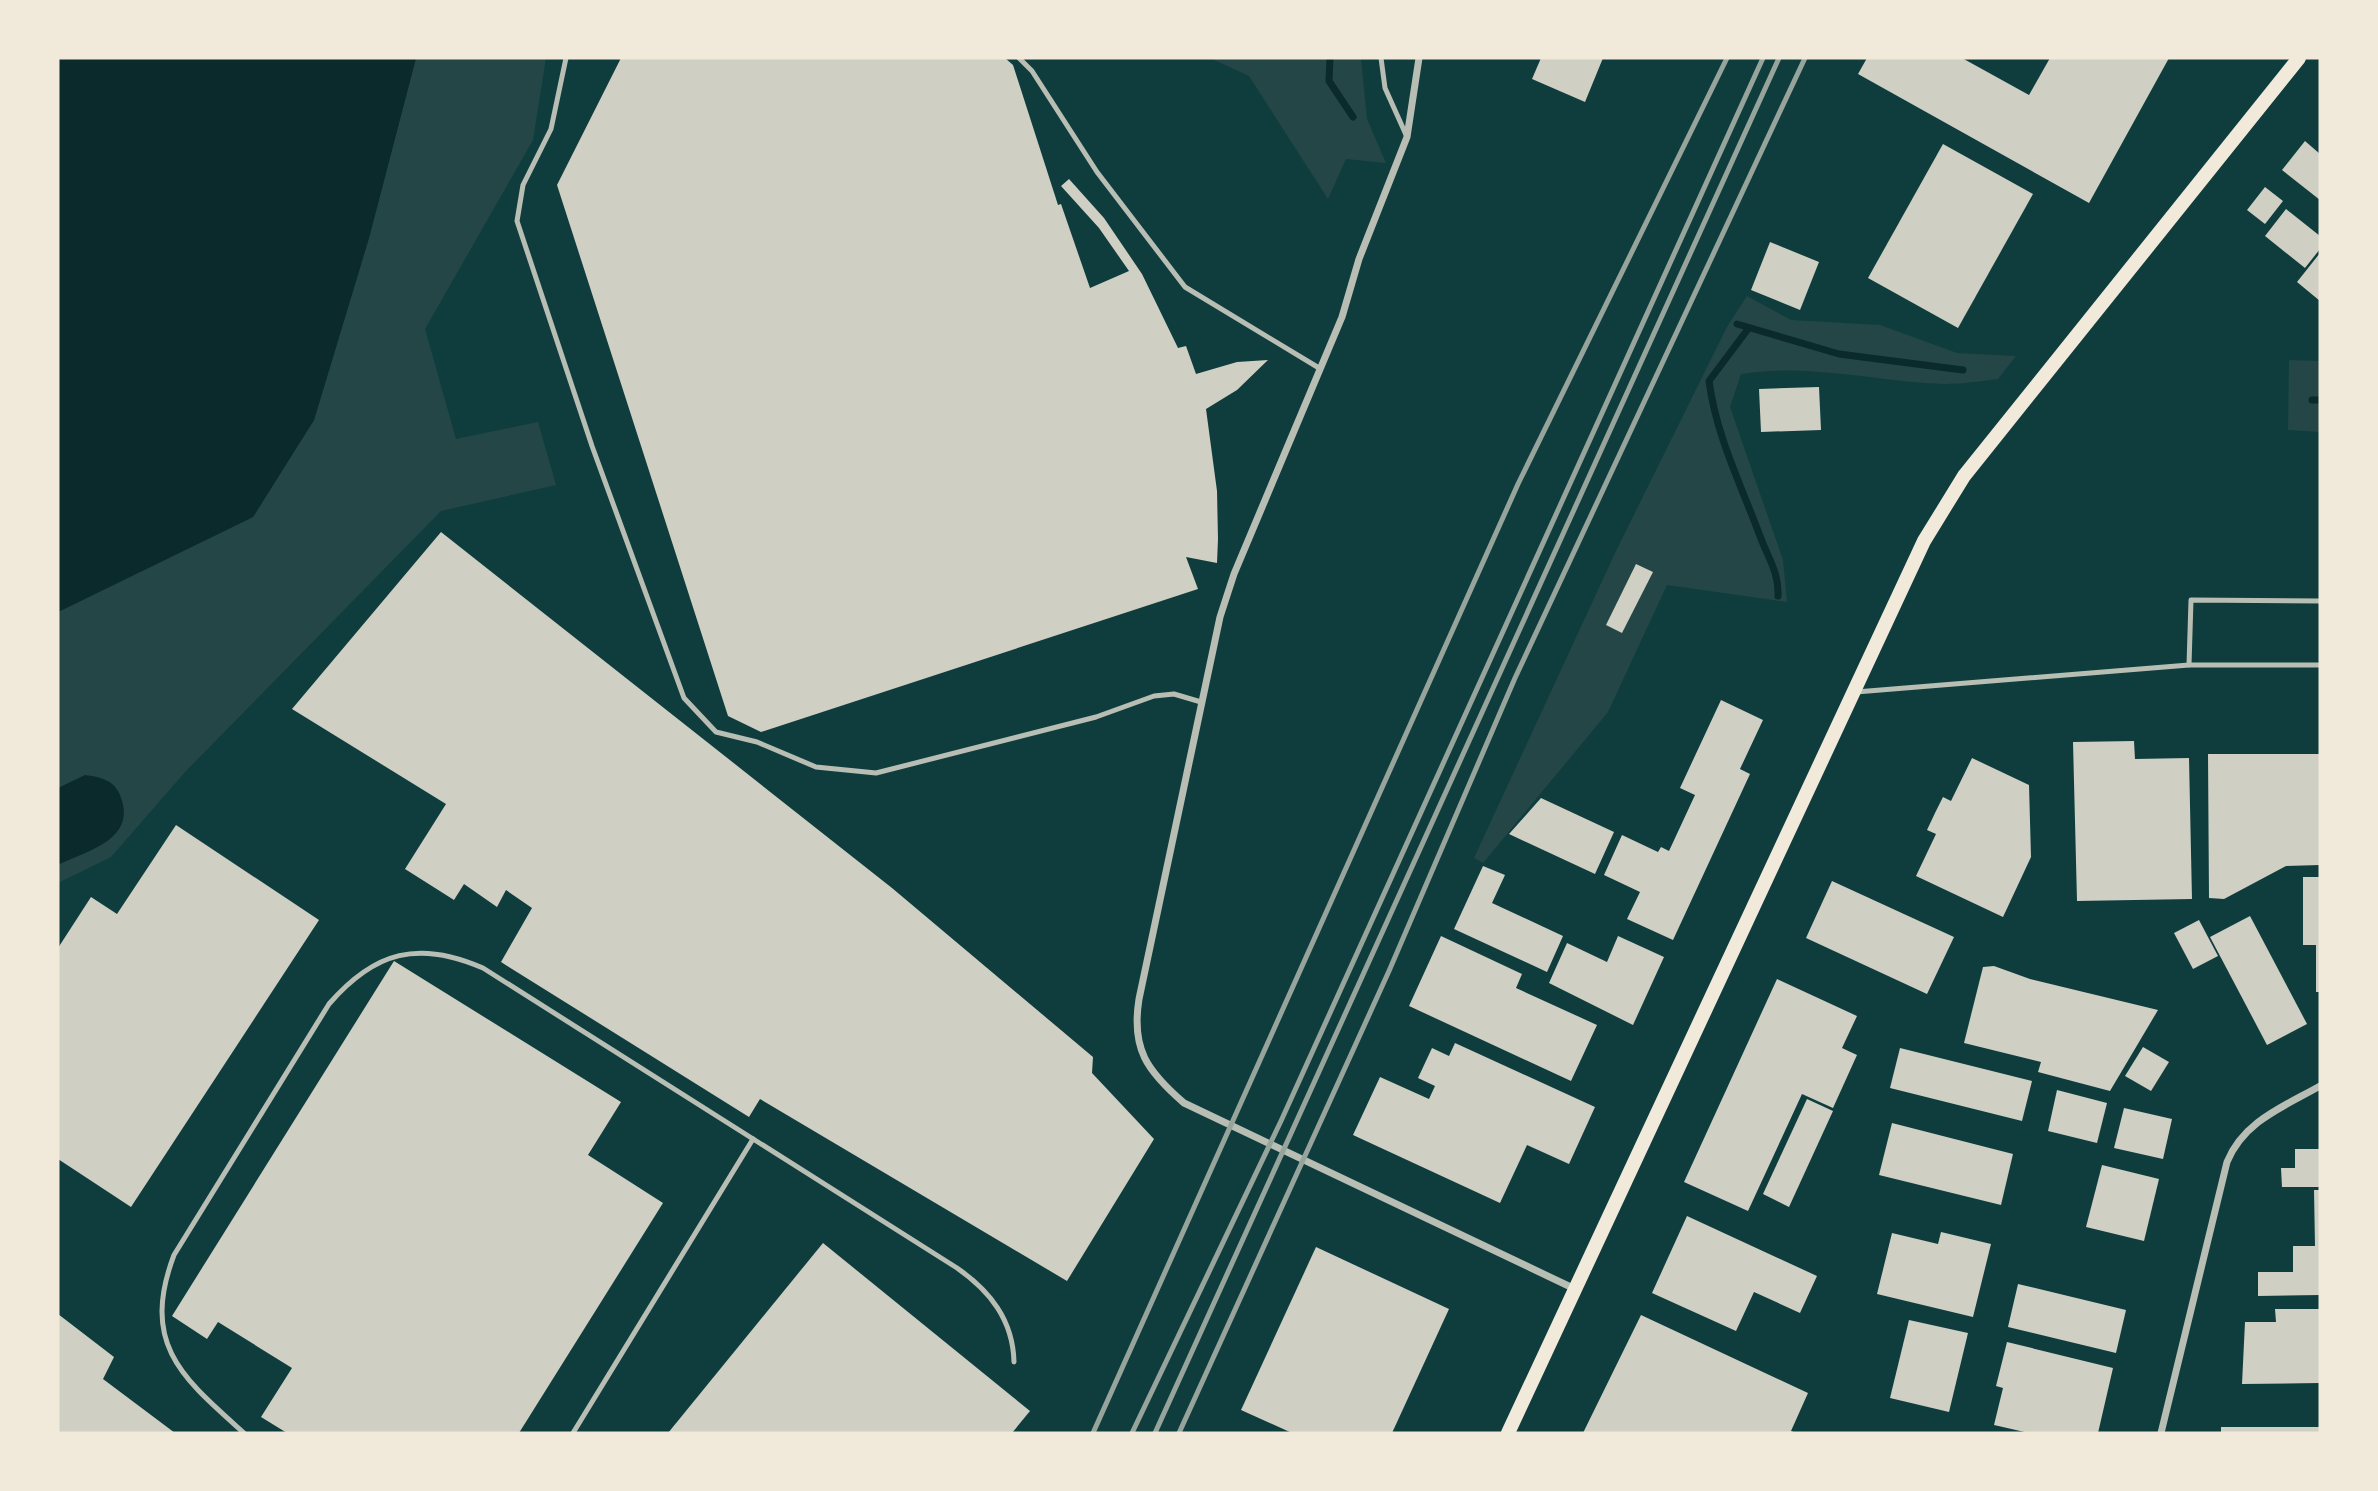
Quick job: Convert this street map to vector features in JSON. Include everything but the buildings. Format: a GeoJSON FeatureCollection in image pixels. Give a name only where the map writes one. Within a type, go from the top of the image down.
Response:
{"type":"FeatureCollection","features":[{"type":"Feature","properties":{"kind":"main road"},"geometry":{"type":"LineString","coordinates":[[1508,1433],[1924,541],[1964,476],[2299,58]]}},
{"type":"Feature","properties":{"kind":"street"},"geometry":{"type":"LineString","coordinates":[[1419,58],[1407,137],[1359,259],[1342,317],[1226,595],[1136,1024],[1139,1044],[1147,1066],[1161,1083],[1184,1103],[1575,1289]]}},
{"type":"Feature","properties":{"kind":"street"},"geometry":{"type":"LineString","coordinates":[[2161,1433],[2227,1162],[2234,1144],[2247,1128],[2266,1115],[2320,1086]]}},
{"type":"Feature","properties":{"kind":"lane"},"geometry":{"type":"LineString","coordinates":[[566,58],[551,129],[523,185],[517,221],[592,446],[684,698],[716,732],[757,742],[816,767],[876,773],[1096,717],[1154,696],[1174,694],[1202,702]]}},
{"type":"Feature","properties":{"kind":"lane"},"geometry":{"type":"LineString","coordinates":[[1019,58],[1032,71],[1097,172],[1185,287],[1320,368]]}},
{"type":"Feature","properties":{"kind":"lane"},"geometry":{"type":"LineString","coordinates":[[1381,58],[1385,88],[1407,137]]}},
{"type":"Feature","properties":{"kind":"lane"},"geometry":{"type":"LineString","coordinates":[[2189,664],[2191,600],[2320,601]]}},
{"type":"Feature","properties":{"kind":"lane"},"geometry":{"type":"LineString","coordinates":[[1853,692],[2189,664],[2320,665]]}},
{"type":"Feature","properties":{"kind":"lane"},"geometry":{"type":"LineString","coordinates":[[244,1433],[181,1374],[176,1363],[163,1326],[161,1307],[165,1280],[174,1255],[330,1004],[343,988],[374,964],[411,953],[429,951],[483,968],[975,1280],[990,1296],[1008,1325],[1014,1362]]}},
{"type":"Feature","properties":{"kind":"lane"},"geometry":{"type":"LineString","coordinates":[[573,1433],[753,1139]]}},
{"type":"Feature","properties":{"kind":"shaded area"},"geometry":{"type":"Polygon","coordinates":[[[58,58],[416,58],[369,238],[314,420],[253,517],[58,612],[58,58]]]}},
{"type":"Feature","properties":{"kind":"shaded area"},"geometry":{"type":"Polygon","coordinates":[[[416,58],[546,58],[533,140],[425,329],[456,439],[538,422],[556,485],[441,511],[186,771],[111,857],[58,883],[58,612],[253,517],[314,420],[369,238],[416,58]]]}},
{"type":"Feature","properties":{"kind":"shaded area"},"geometry":{"type":"Polygon","coordinates":[[[1210,58],[1361,58],[1367,119],[1386,163],[1346,159],[1328,199],[1249,76],[1210,58]]]}},
{"type":"Feature","properties":{"kind":"shaded area"},"geometry":{"type":"Polygon","coordinates":[[[1747,296],[1791,320],[1880,325],[1957,353],[2016,356],[1998,379],[1958,384],[1919,383],[1818,372],[1767,371],[1741,374],[1730,407],[1783,560],[1787,602],[1667,585],[1608,712],[1483,863],[1474,858],[1616,551],[1727,327],[1747,296]]]}},
{"type":"Feature","properties":{"kind":"shaded area"},"geometry":{"type":"Polygon","coordinates":[[[2289,360],[2320,361],[2320,432],[2288,430],[2289,360]]]}},
{"type":"Feature","properties":{"kind":"shaded area"},"geometry":{"type":"Polygon","coordinates":[[[85,775],[106,780],[114,786],[124,810],[122,822],[116,833],[107,841],[58,865],[58,788],[85,775]]]}},
{"type":"Feature","properties":{"kind":"waterway"},"geometry":{"type":"LineString","coordinates":[[1330,58],[1329,81],[1353,117]]}},
{"type":"Feature","properties":{"kind":"waterway"},"geometry":{"type":"LineString","coordinates":[[1737,324],[1839,354],[1963,370]]}},
{"type":"Feature","properties":{"kind":"waterway"},"geometry":{"type":"LineString","coordinates":[[1748,329],[1709,381],[1723,440],[1775,572],[1778,596]]}},
{"type":"Feature","properties":{"kind":"waterway"},"geometry":{"type":"LineString","coordinates":[[2312,400],[2320,400]]}},
{"type":"Feature","properties":{"kind":"railway"},"geometry":{"type":"LineString","coordinates":[[1093,1433],[1518,484],[1727,58]]}},
{"type":"Feature","properties":{"kind":"railway"},"geometry":{"type":"LineString","coordinates":[[1132,1433],[1281,1121],[1763,58]]}},
{"type":"Feature","properties":{"kind":"railway"},"geometry":{"type":"LineString","coordinates":[[1155,1433],[1779,58]]}},
{"type":"Feature","properties":{"kind":"railway"},"geometry":{"type":"LineString","coordinates":[[1179,1433],[1389,971],[1515,678],[1805,58]]}}]}
